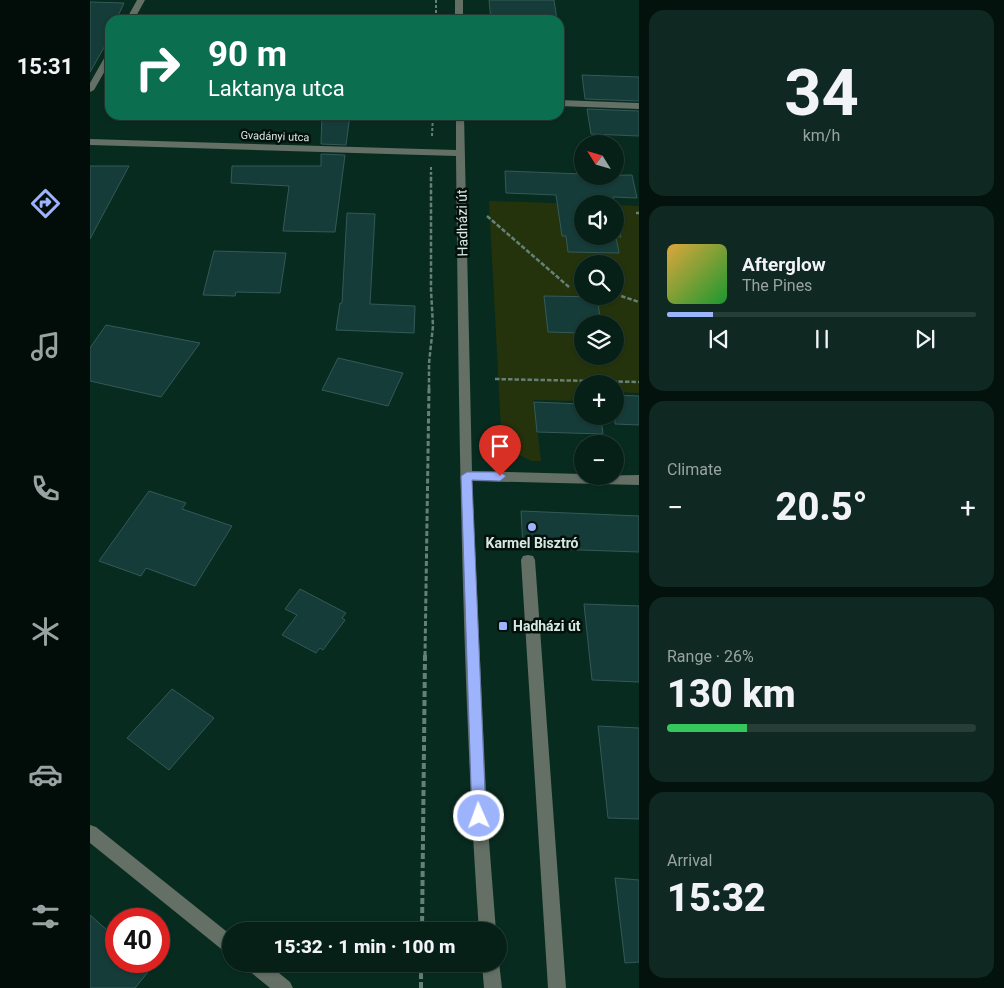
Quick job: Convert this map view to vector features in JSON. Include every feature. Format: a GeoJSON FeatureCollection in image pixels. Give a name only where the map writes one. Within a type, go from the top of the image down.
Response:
{"type":"FeatureCollection","features":[{"type":"Feature","properties":{"kind":"street"},"geometry":{"type":"LineString","coordinates":[[133,15],[141,0]]}},
{"type":"Feature","properties":{"kind":"street"},"geometry":{"type":"LineString","coordinates":[[459,0],[459,15]]}},
{"type":"Feature","properties":{"kind":"street"},"geometry":{"type":"LineString","coordinates":[[90,90],[105,64]]}},
{"type":"Feature","properties":{"kind":"street"},"geometry":{"type":"LineString","coordinates":[[564,103],[639,106]]}},
{"type":"Feature","properties":{"kind":"street","name":"Hadházi út"},"geometry":{"type":"LineString","coordinates":[[460,120],[467,476],[479,816],[487,922]]}},
{"type":"Feature","properties":{"kind":"street","name":"Gvadányi utca"},"geometry":{"type":"LineString","coordinates":[[90,142],[460,153]]}},
{"type":"Feature","properties":{"kind":"street"},"geometry":{"type":"LineString","coordinates":[[467,476],[639,480]]}},
{"type":"Feature","properties":{"kind":"street"},"geometry":{"type":"LineString","coordinates":[[528,560],[557,988]]}},
{"type":"Feature","properties":{"kind":"street"},"geometry":{"type":"LineString","coordinates":[[90,833],[222,939]]}},
{"type":"Feature","properties":{"kind":"street"},"geometry":{"type":"LineString","coordinates":[[264,972],[284,988]]}},
{"type":"Feature","properties":{"kind":"street"},"geometry":{"type":"LineString","coordinates":[[492,972],[493,988]]}},
{"type":"Feature","properties":{"kind":"path"},"geometry":{"type":"LineString","coordinates":[[436,0],[436,15]]}},
{"type":"Feature","properties":{"kind":"path"},"geometry":{"type":"LineString","coordinates":[[422,922],[430,363],[433,306],[431,290],[433,120]]}},
{"type":"Feature","properties":{"kind":"path"},"geometry":{"type":"LineString","coordinates":[[487,216],[569,287]]}},
{"type":"Feature","properties":{"kind":"path"},"geometry":{"type":"LineString","coordinates":[[624,297],[639,302]]}},
{"type":"Feature","properties":{"kind":"path"},"geometry":{"type":"LineString","coordinates":[[495,379],[639,382]]}},
{"type":"Feature","properties":{"kind":"path"},"geometry":{"type":"LineString","coordinates":[[421,972],[421,988]]}},
{"type":"Feature","properties":{"kind":"green space"},"geometry":{"type":"Polygon","coordinates":[[[489,201],[574,204],[574,245],[624,245],[624,205],[639,206],[639,393],[624,392],[624,375],[574,375],[574,401],[534,400],[541,461],[532,461],[502,447],[489,201]]]}},
{"type":"Feature","properties":{"kind":"building"},"geometry":{"type":"Polygon","coordinates":[[[489,0],[554,0],[556,15],[490,15],[489,0]]]}},
{"type":"Feature","properties":{"kind":"building"},"geometry":{"type":"Polygon","coordinates":[[[90,2],[124,3],[118,15],[105,15],[105,46],[90,72],[90,2]]]}},
{"type":"Feature","properties":{"kind":"building"},"geometry":{"type":"Polygon","coordinates":[[[582,75],[639,77],[639,101],[585,99],[582,75]]]}},
{"type":"Feature","properties":{"kind":"building"},"geometry":{"type":"Polygon","coordinates":[[[587,109],[639,111],[639,136],[591,134],[587,109]]]}},
{"type":"Feature","properties":{"kind":"building"},"geometry":{"type":"Polygon","coordinates":[[[322,120],[349,120],[346,145],[321,144],[322,120]]]}},
{"type":"Feature","properties":{"kind":"building"},"geometry":{"type":"Polygon","coordinates":[[[321,154],[345,155],[335,232],[283,231],[289,186],[231,183],[232,166],[321,166],[321,154]]]}},
{"type":"Feature","properties":{"kind":"building"},"geometry":{"type":"Polygon","coordinates":[[[90,166],[129,166],[90,239],[90,166]]]}},
{"type":"Feature","properties":{"kind":"building"},"geometry":{"type":"Polygon","coordinates":[[[505,171],[574,174],[574,185],[624,185],[624,175],[632,175],[637,198],[624,197],[624,195],[574,195],[574,245],[618,245],[619,253],[568,252],[566,236],[562,236],[556,195],[506,193],[505,171]]]}},
{"type":"Feature","properties":{"kind":"building"},"geometry":{"type":"Polygon","coordinates":[[[347,213],[375,214],[370,304],[415,306],[414,333],[336,330],[340,303],[342,303],[347,213]]]}},
{"type":"Feature","properties":{"kind":"building"},"geometry":{"type":"Polygon","coordinates":[[[214,251],[286,253],[280,293],[236,292],[235,296],[203,295],[214,251]]]}},
{"type":"Feature","properties":{"kind":"building"},"geometry":{"type":"Polygon","coordinates":[[[544,296],[574,297],[574,305],[598,305],[600,315],[574,315],[574,333],[548,332],[544,296]]]}},
{"type":"Feature","properties":{"kind":"building"},"geometry":{"type":"Polygon","coordinates":[[[106,325],[200,343],[161,397],[90,381],[90,348],[106,325]]]}},
{"type":"Feature","properties":{"kind":"building"},"geometry":{"type":"Polygon","coordinates":[[[338,358],[403,373],[388,406],[322,390],[338,358]]]}},
{"type":"Feature","properties":{"kind":"building"},"geometry":{"type":"Polygon","coordinates":[[[624,395],[639,396],[639,425],[624,424],[624,395]]]}},
{"type":"Feature","properties":{"kind":"building"},"geometry":{"type":"Polygon","coordinates":[[[534,402],[574,404],[574,425],[602,425],[603,434],[537,432],[534,402]]]}},
{"type":"Feature","properties":{"kind":"building"},"geometry":{"type":"Polygon","coordinates":[[[149,491],[186,503],[182,509],[232,526],[195,586],[146,568],[141,576],[99,561],[149,491]]]}},
{"type":"Feature","properties":{"kind":"building"},"geometry":{"type":"Polygon","coordinates":[[[521,511],[639,516],[639,552],[523,548],[521,511]]]}},
{"type":"Feature","properties":{"kind":"building"},"geometry":{"type":"Polygon","coordinates":[[[300,589],[346,613],[342,618],[345,620],[323,650],[320,648],[316,653],[282,635],[297,615],[285,609],[300,589]]]}},
{"type":"Feature","properties":{"kind":"building"},"geometry":{"type":"Polygon","coordinates":[[[584,604],[639,606],[639,682],[592,680],[584,604]]]}},
{"type":"Feature","properties":{"kind":"building"},"geometry":{"type":"Polygon","coordinates":[[[172,689],[214,718],[169,770],[127,738],[172,689]]]}},
{"type":"Feature","properties":{"kind":"building"},"geometry":{"type":"Polygon","coordinates":[[[598,726],[639,728],[639,819],[608,818],[598,726]]]}},
{"type":"Feature","properties":{"kind":"building"},"geometry":{"type":"Polygon","coordinates":[[[615,878],[639,880],[639,962],[625,963],[615,878]]]}},
{"type":"Feature","properties":{"kind":"building"},"geometry":{"type":"Polygon","coordinates":[[[90,915],[105,928],[105,973],[147,973],[135,988],[90,988],[90,915]]]}},
{"type":"Feature","properties":{"kind":"place","name":"Karmel Bisztró"},"geometry":{"type":"Point","coordinates":[532,527]}},
{"type":"Feature","properties":{"kind":"place","name":"Hadházi út"},"geometry":{"type":"Point","coordinates":[503,626]}},
{"type":"Feature","properties":{"kind":"route"},"geometry":{"type":"LineString","coordinates":[[479,816],[467,536],[467,476],[500,476]]}}]}
